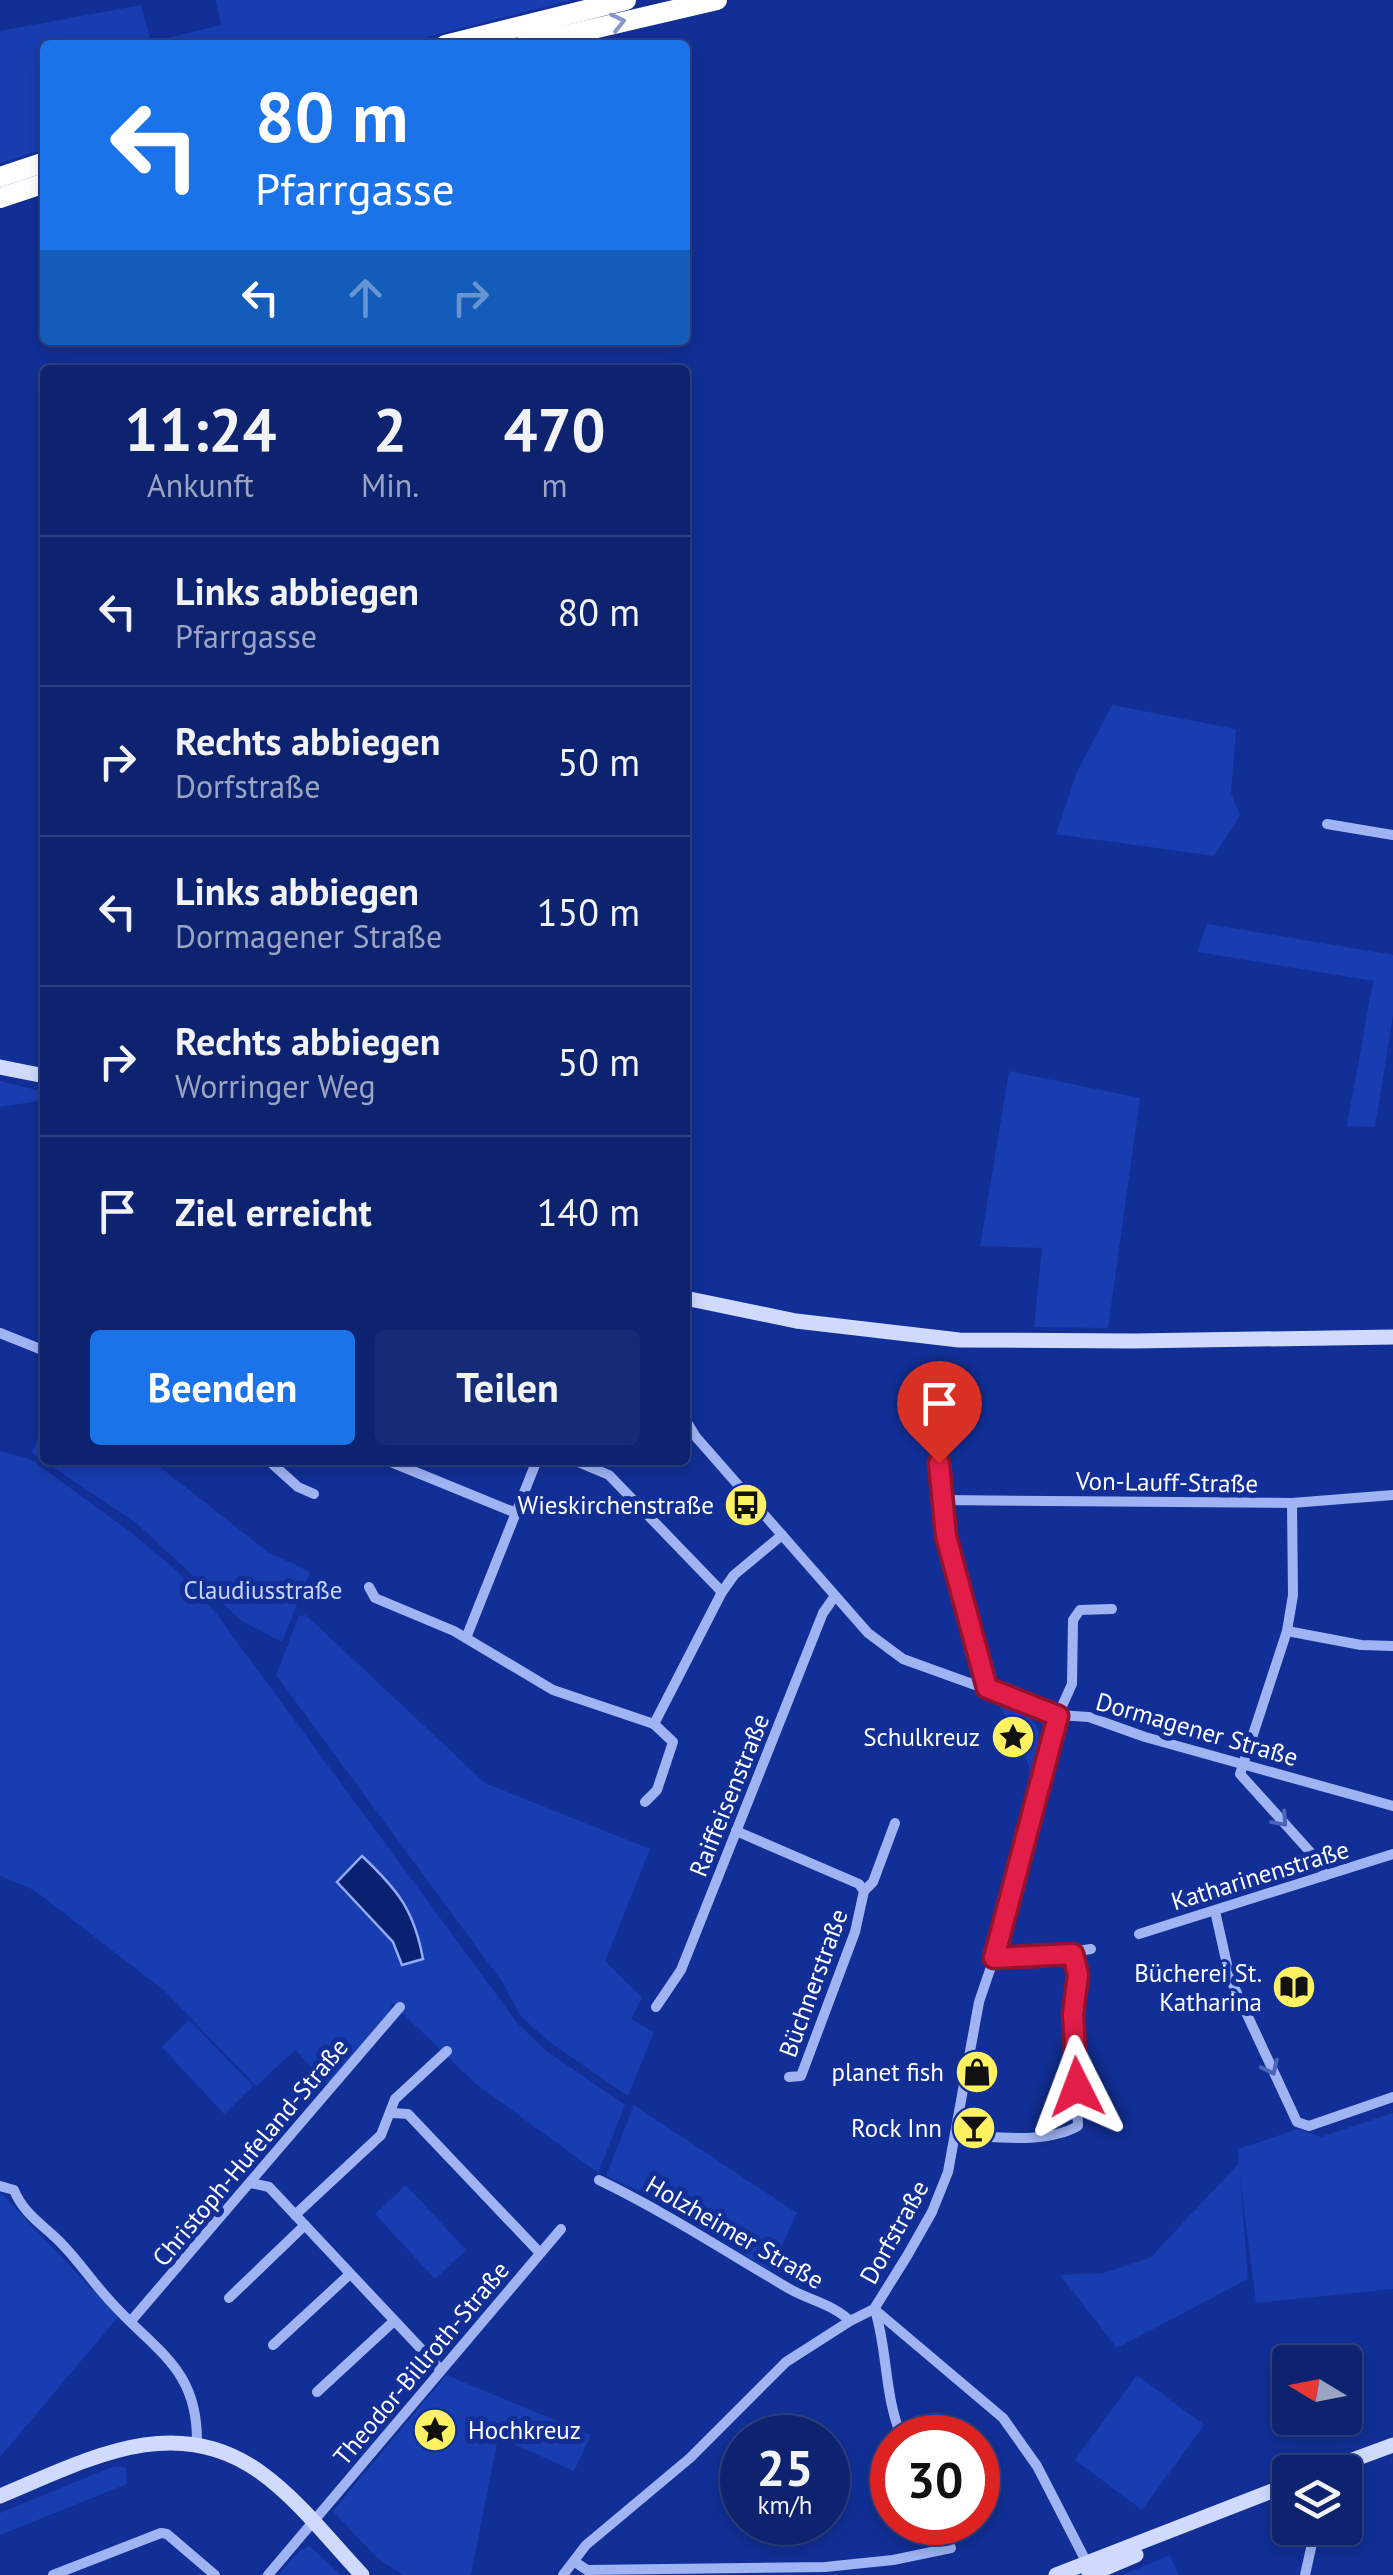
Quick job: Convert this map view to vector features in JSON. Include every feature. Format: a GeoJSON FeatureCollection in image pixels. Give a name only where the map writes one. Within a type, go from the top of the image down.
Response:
{"type":"FeatureCollection","features":[{"type":"Feature","properties":{"kind":"highway"},"geometry":{"type":"LineString","coordinates":[[466,40],[626,0]]}},
{"type":"Feature","properties":{"kind":"highway"},"geometry":{"type":"LineString","coordinates":[[546,40],[718,0]]}},
{"type":"Feature","properties":{"kind":"highway"},"geometry":{"type":"LineString","coordinates":[[0,177],[40,164]]}},
{"type":"Feature","properties":{"kind":"highway"},"geometry":{"type":"LineString","coordinates":[[0,198],[40,185]]}},
{"type":"Feature","properties":{"kind":"street"},"geometry":{"type":"LineString","coordinates":[[1327,824],[1393,835]]}},
{"type":"Feature","properties":{"kind":"street"},"geometry":{"type":"LineString","coordinates":[[0,1067],[40,1075]]}},
{"type":"Feature","properties":{"kind":"street"},"geometry":{"type":"LineString","coordinates":[[690,1299],[796,1321],[960,1340],[1133,1342],[1393,1337]]}},
{"type":"Feature","properties":{"kind":"street"},"geometry":{"type":"LineString","coordinates":[[0,1333],[40,1349]]}},
{"type":"Feature","properties":{"kind":"street"},"geometry":{"type":"LineString","coordinates":[[945,1422],[939,1463],[940,1500],[987,1688]]}},
{"type":"Feature","properties":{"kind":"street","name":"Dormagener Straße"},"geometry":{"type":"LineString","coordinates":[[690,1427],[868,1633],[902,1658],[1058,1716],[1089,1717],[1145,1737],[1393,1806]]}},
{"type":"Feature","properties":{"kind":"street"},"geometry":{"type":"LineString","coordinates":[[274,1465],[298,1487],[314,1494]]}},
{"type":"Feature","properties":{"kind":"street"},"geometry":{"type":"LineString","coordinates":[[398,1465],[516,1513]]}},
{"type":"Feature","properties":{"kind":"street"},"geometry":{"type":"LineString","coordinates":[[466,1638],[535,1465]]}},
{"type":"Feature","properties":{"kind":"street"},"geometry":{"type":"LineString","coordinates":[[585,1465],[609,1475],[722,1592]]}},
{"type":"Feature","properties":{"kind":"street","name":"Von-Lauff-Straße"},"geometry":{"type":"LineString","coordinates":[[940,1500],[1292,1503],[1393,1495]]}},
{"type":"Feature","properties":{"kind":"street"},"geometry":{"type":"LineString","coordinates":[[1292,1503],[1293,1595],[1287,1631],[1240,1774],[1321,1864],[1324,1876]]}},
{"type":"Feature","properties":{"kind":"street"},"geometry":{"type":"LineString","coordinates":[[654,1724],[722,1592],[734,1575],[782,1534]]}},
{"type":"Feature","properties":{"kind":"street"},"geometry":{"type":"LineString","coordinates":[[369,1587],[375,1598],[466,1638],[553,1690],[654,1724],[673,1742],[658,1790],[645,1802]]}},
{"type":"Feature","properties":{"kind":"street","name":"Raiffeisenstraße"},"geometry":{"type":"LineString","coordinates":[[656,2007],[681,1970],[823,1612],[835,1596]]}},
{"type":"Feature","properties":{"kind":"street","name":"Dorfstraße"},"geometry":{"type":"LineString","coordinates":[[563,2575],[610,2522],[690,2458],[786,2362],[874,2309],[932,2212],[948,2172],[969,2046],[1058,1716],[1072,1684],[1074,1615],[1080,1610],[1112,1608]]}},
{"type":"Feature","properties":{"kind":"street"},"geometry":{"type":"LineString","coordinates":[[1287,1631],[1393,1646]]}},
{"type":"Feature","properties":{"kind":"street","name":"Büchnerstraße"},"geometry":{"type":"LineString","coordinates":[[789,2077],[801,2076],[854,1932],[864,1891],[873,1882],[895,1822]]}},
{"type":"Feature","properties":{"kind":"street","name":"Büchnerstraße"},"geometry":{"type":"LineString","coordinates":[[736,1831],[859,1884],[864,1891]]}},
{"type":"Feature","properties":{"kind":"street","name":"Katharinenstraße"},"geometry":{"type":"LineString","coordinates":[[1139,1934],[1393,1854]]}},
{"type":"Feature","properties":{"kind":"street"},"geometry":{"type":"LineString","coordinates":[[1215,1911],[1230,1978],[1298,2122],[1309,2126],[1393,2097]]}},
{"type":"Feature","properties":{"kind":"street"},"geometry":{"type":"LineString","coordinates":[[994,1958],[1073,1954],[1090,1949]]}},
{"type":"Feature","properties":{"kind":"street"},"geometry":{"type":"LineString","coordinates":[[954,2134],[1018,2136],[1068,2132],[1078,2126],[1073,2014],[1078,1975],[1073,1954]]}},
{"type":"Feature","properties":{"kind":"street","name":"Christoph-Hufeland-Straße"},"geometry":{"type":"LineString","coordinates":[[131,2321],[252,2183],[264,2161],[400,2007]]}},
{"type":"Feature","properties":{"kind":"street"},"geometry":{"type":"LineString","coordinates":[[295,2215],[381,2135],[395,2099],[447,2052]]}},
{"type":"Feature","properties":{"kind":"street"},"geometry":{"type":"LineString","coordinates":[[392,2113],[408,2114],[540,2253]]}},
{"type":"Feature","properties":{"kind":"street","name":"Holzheimer Straße"},"geometry":{"type":"LineString","coordinates":[[599,2180],[658,2209],[794,2292],[840,2312],[850,2321]]}},
{"type":"Feature","properties":{"kind":"street"},"geometry":{"type":"LineString","coordinates":[[252,2183],[270,2187],[440,2370]]}},
{"type":"Feature","properties":{"kind":"street"},"geometry":{"type":"LineString","coordinates":[[0,2186],[14,2190],[20,2205],[66,2248],[109,2301],[184,2379],[195,2405],[197,2443]]}},
{"type":"Feature","properties":{"kind":"street"},"geometry":{"type":"LineString","coordinates":[[229,2298],[305,2225]]}},
{"type":"Feature","properties":{"kind":"street","name":"Theodor-Billroth-Straße"},"geometry":{"type":"LineString","coordinates":[[268,2575],[561,2229]]}},
{"type":"Feature","properties":{"kind":"street"},"geometry":{"type":"LineString","coordinates":[[273,2345],[350,2274]]}},
{"type":"Feature","properties":{"kind":"street"},"geometry":{"type":"LineString","coordinates":[[874,2309],[882,2332],[888,2392],[895,2415]]}},
{"type":"Feature","properties":{"kind":"street"},"geometry":{"type":"LineString","coordinates":[[874,2309],[1003,2418],[1036,2466],[1091,2572]]}},
{"type":"Feature","properties":{"kind":"street"},"geometry":{"type":"LineString","coordinates":[[318,2392],[394,2321]]}},
{"type":"Feature","properties":{"kind":"street"},"geometry":{"type":"LineString","coordinates":[[0,2496],[70,2467],[136,2446],[168,2441],[197,2443],[230,2454],[261,2472],[362,2575]]}},
{"type":"Feature","properties":{"kind":"street"},"geometry":{"type":"LineString","coordinates":[[1362,2456],[1393,2444]]}},
{"type":"Feature","properties":{"kind":"street"},"geometry":{"type":"LineString","coordinates":[[1362,2464],[1393,2453]]}},
{"type":"Feature","properties":{"kind":"street"},"geometry":{"type":"LineString","coordinates":[[1091,2572],[1272,2492]]}},
{"type":"Feature","properties":{"kind":"street"},"geometry":{"type":"LineString","coordinates":[[1056,2575],[1091,2572],[1272,2499]]}},
{"type":"Feature","properties":{"kind":"street"},"geometry":{"type":"LineString","coordinates":[[53,2575],[161,2533],[214,2575]]}},
{"type":"Feature","properties":{"kind":"street"},"geometry":{"type":"LineString","coordinates":[[575,2562],[586,2570],[824,2568],[892,2560],[950,2548],[948,2545]]}},
{"type":"Feature","properties":{"kind":"street"},"geometry":{"type":"LineString","coordinates":[[1305,2575],[1312,2545]]}},
{"type":"Feature","properties":{"kind":"green space"},"geometry":{"type":"Polygon","coordinates":[[[216,0],[572,0],[416,40],[159,40],[221,25],[216,0]]]}},
{"type":"Feature","properties":{"kind":"green space"},"geometry":{"type":"Polygon","coordinates":[[[141,5],[150,40],[40,40],[40,151],[0,163],[0,31],[141,5]]]}},
{"type":"Feature","properties":{"kind":"green space"},"geometry":{"type":"Polygon","coordinates":[[[1112,705],[1236,729],[1231,793],[1240,815],[1214,856],[1056,834],[1077,772],[1112,705]]]}},
{"type":"Feature","properties":{"kind":"green space"},"geometry":{"type":"Polygon","coordinates":[[[1207,924],[1393,955],[1393,1015],[1375,1127],[1347,1126],[1373,981],[1197,952],[1207,924]]]}},
{"type":"Feature","properties":{"kind":"green space"},"geometry":{"type":"Polygon","coordinates":[[[1009,1071],[1140,1098],[1108,1328],[1034,1327],[1042,1248],[980,1246],[1009,1071]]]}},
{"type":"Feature","properties":{"kind":"green space"},"geometry":{"type":"Polygon","coordinates":[[[0,1081],[40,1091],[40,1101],[0,1107],[0,1081]]]}},
{"type":"Feature","properties":{"kind":"green space","name":"Claudiusstraße"},"geometry":{"type":"Polygon","coordinates":[[[40,1432],[40,1458],[32,1453],[40,1432]]]}},
{"type":"Feature","properties":{"kind":"green space"},"geometry":{"type":"Polygon","coordinates":[[[0,1451],[30,1459],[177,1571],[215,1612],[518,2024],[545,2050],[625,2105],[598,2173],[476,2084],[392,2003],[391,2011],[329,2085],[295,2050],[256,2086],[166,1992],[34,1890],[0,1876],[0,1451]],[[363,1857],[337,1883],[393,1942],[402,1965],[404,1900],[363,1857]]]}},
{"type":"Feature","properties":{"kind":"green space","name":"Claudiusstraße"},"geometry":{"type":"Polygon","coordinates":[[[50,1465],[157,1465],[268,1552],[310,1572],[282,1642],[242,1621],[135,1522],[50,1465]]]}},
{"type":"Feature","properties":{"kind":"green space"},"geometry":{"type":"Polygon","coordinates":[[[306,1615],[485,1783],[650,1849],[605,1961],[642,1997],[631,2019],[654,2032],[628,2096],[548,2041],[520,2015],[503,1983],[276,1675],[299,1616],[306,1615]]]}},
{"type":"Feature","properties":{"kind":"green space"},"geometry":{"type":"Polygon","coordinates":[[[998,1704],[1027,1716],[1038,1729],[1032,1778],[1022,1744],[998,1704]]]}},
{"type":"Feature","properties":{"kind":"green space"},"geometry":{"type":"Polygon","coordinates":[[[189,2020],[253,2086],[224,2114],[162,2047],[189,2020]]]}},
{"type":"Feature","properties":{"kind":"green space"},"geometry":{"type":"Polygon","coordinates":[[[634,2105],[797,2213],[770,2271],[654,2197],[606,2176],[634,2105]]]}},
{"type":"Feature","properties":{"kind":"green space"},"geometry":{"type":"Polygon","coordinates":[[[1393,2113],[1393,2289],[1256,2303],[1240,2176],[1248,2279],[1117,2348],[1060,2275],[1103,2273],[1150,2258],[1239,2163],[1238,2149],[1298,2129],[1321,2137],[1393,2113]]]}},
{"type":"Feature","properties":{"kind":"green space"},"geometry":{"type":"Polygon","coordinates":[[[406,2185],[466,2250],[435,2279],[375,2214],[406,2185]]]}},
{"type":"Feature","properties":{"kind":"green space"},"geometry":{"type":"Polygon","coordinates":[[[0,2192],[118,2317],[0,2457],[0,2192]]]}},
{"type":"Feature","properties":{"kind":"green space"},"geometry":{"type":"Polygon","coordinates":[[[446,2375],[591,2435],[574,2471],[498,2437],[471,2575],[403,2575],[376,2557],[333,2511],[446,2375]]]}},
{"type":"Feature","properties":{"kind":"green space"},"geometry":{"type":"Polygon","coordinates":[[[1137,2375],[1204,2425],[1142,2510],[1075,2460],[1137,2375]]]}},
{"type":"Feature","properties":{"kind":"green space"},"geometry":{"type":"Polygon","coordinates":[[[114,2466],[126,2468],[127,2484],[0,2535],[0,2513],[114,2466]]]}},
{"type":"Feature","properties":{"kind":"green space"},"geometry":{"type":"Polygon","coordinates":[[[310,2546],[341,2575],[278,2575],[300,2550],[310,2546]]]}},
{"type":"Feature","properties":{"kind":"green space"},"geometry":{"type":"Polygon","coordinates":[[[1170,2555],[1179,2575],[1123,2575],[1170,2555]]]}},
{"type":"Feature","properties":{"kind":"shaded area"},"geometry":{"type":"Polygon","coordinates":[[[362,1856],[403,1902],[415,1927],[423,1959],[402,1965],[393,1942],[337,1882],[362,1856]]]}},
{"type":"Feature","properties":{"kind":"place","name":"Wieskirchenstraße"},"geometry":{"type":"Point","coordinates":[746,1505]}},
{"type":"Feature","properties":{"kind":"place","name":"Schulkreuz"},"geometry":{"type":"Point","coordinates":[1013,1737]}},
{"type":"Feature","properties":{"kind":"place","name":"Bücherei St. Katharina"},"geometry":{"type":"Point","coordinates":[1294,1987]}},
{"type":"Feature","properties":{"kind":"place","name":"planet fish"},"geometry":{"type":"Point","coordinates":[977,2072]}},
{"type":"Feature","properties":{"kind":"place","name":"Rock Inn"},"geometry":{"type":"Point","coordinates":[974,2128]}},
{"type":"Feature","properties":{"kind":"place","name":"Hochkreuz"},"geometry":{"type":"Point","coordinates":[435,2430]}},
{"type":"Feature","properties":{"kind":"route"},"geometry":{"type":"LineString","coordinates":[[939,1463],[946,1536],[987,1688],[1058,1716],[994,1958],[1073,1954],[1078,1975],[1073,2014],[1077,2087]]}}]}
